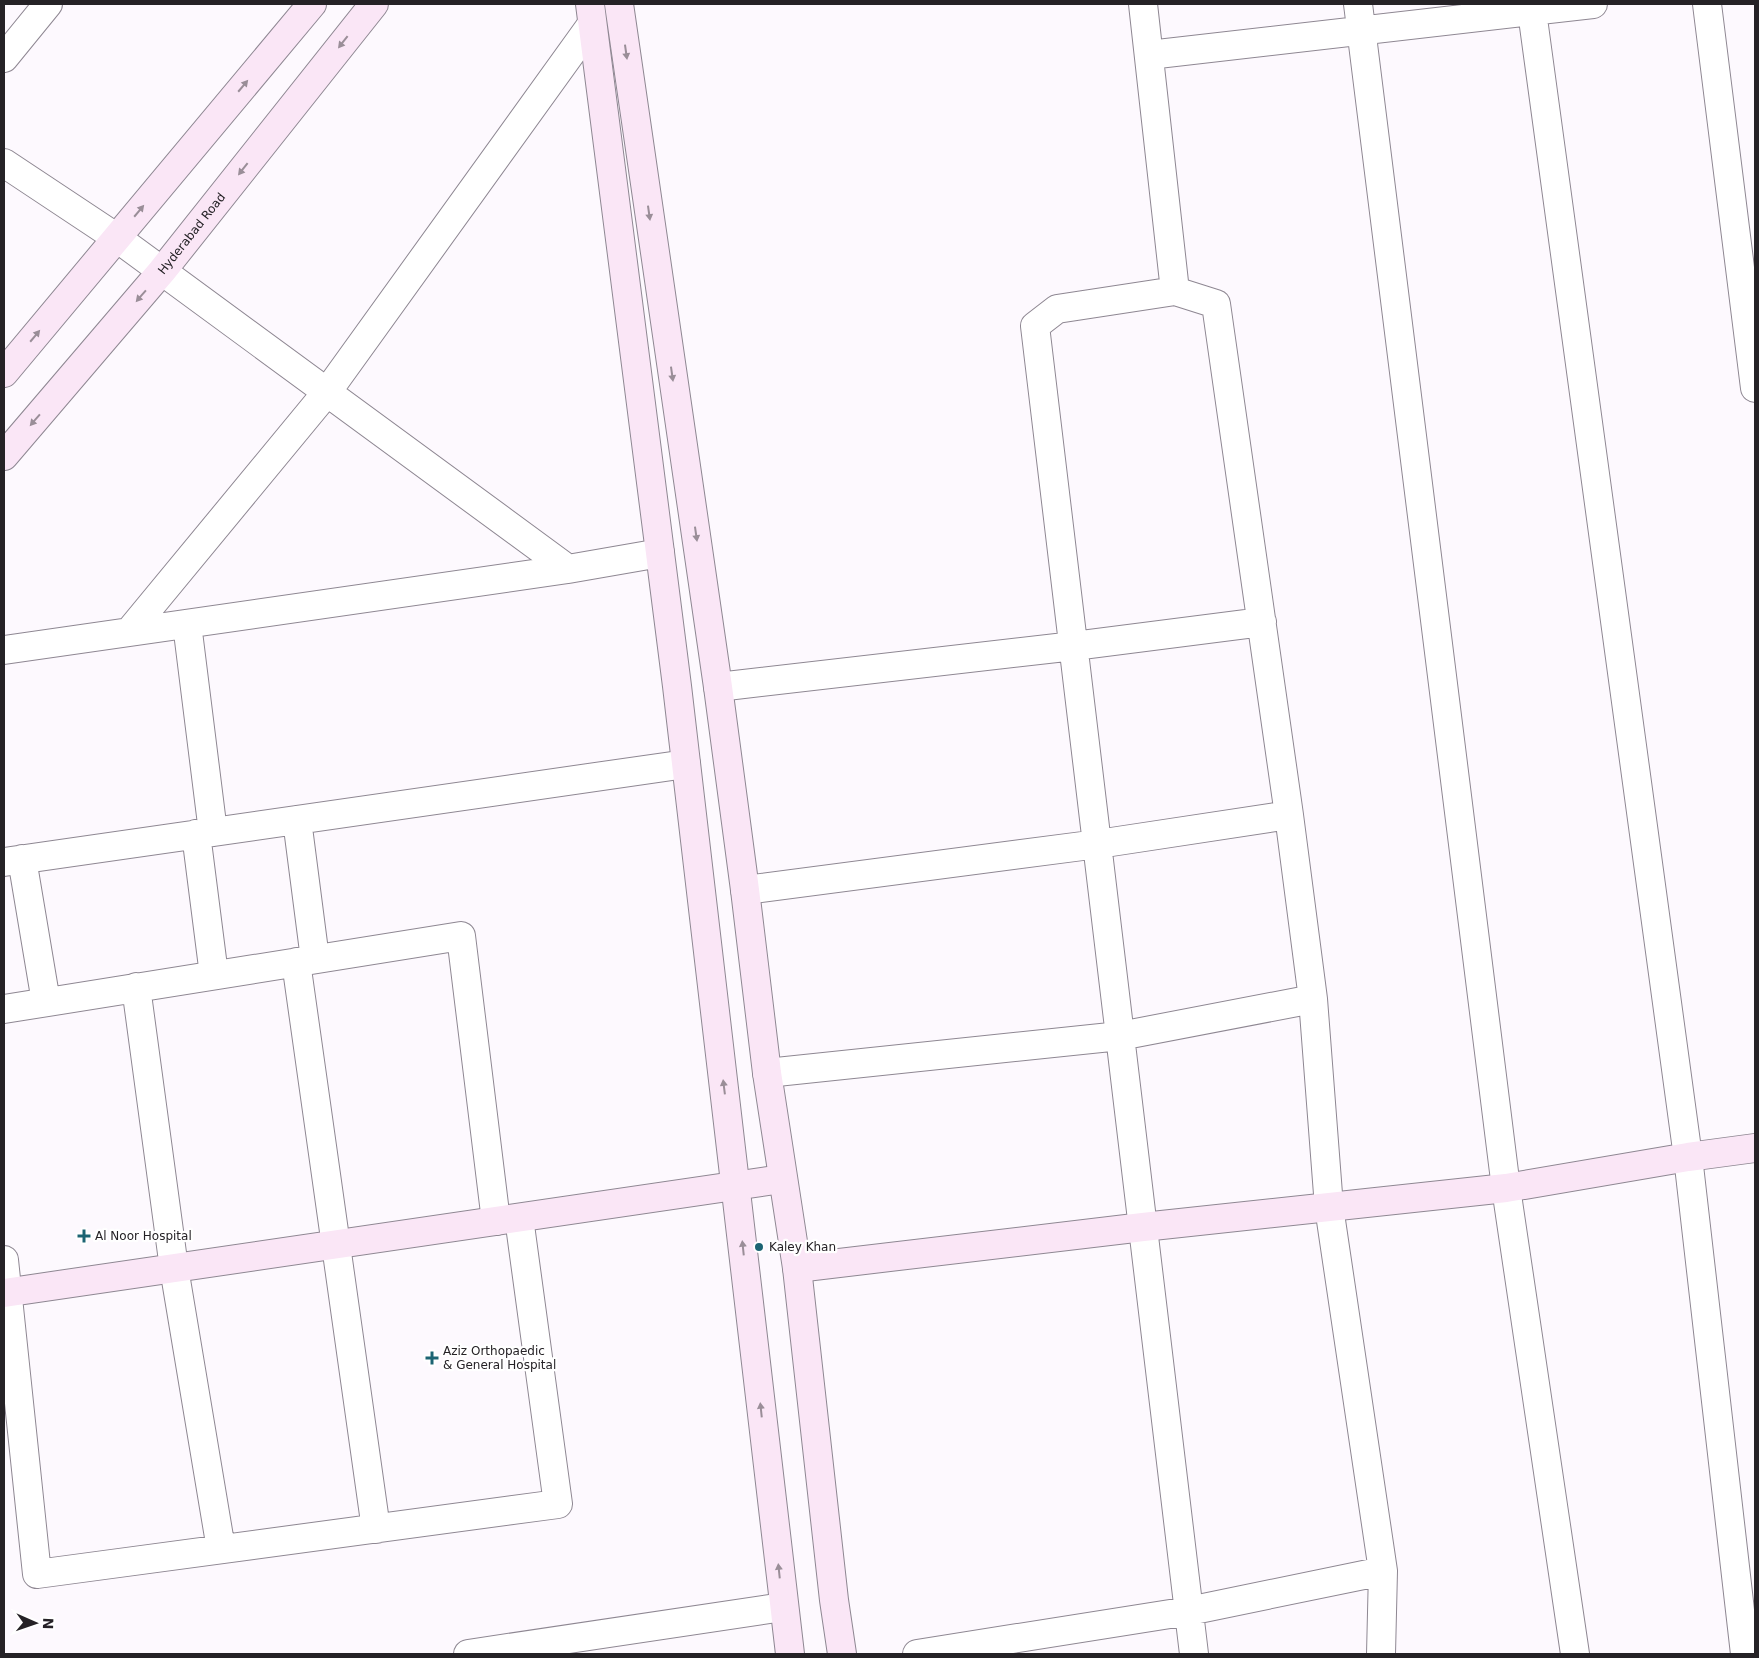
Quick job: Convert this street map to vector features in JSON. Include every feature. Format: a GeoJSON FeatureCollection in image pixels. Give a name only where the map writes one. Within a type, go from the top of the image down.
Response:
{"type":"FeatureCollection","features":[{"type":"Feature","properties":{"kind":"main road"},"geometry":{"type":"LineString","coordinates":[[4,373],[312,4]]}},
{"type":"Feature","properties":{"kind":"main road","name":"Hyderabad Road"},"geometry":{"type":"LineString","coordinates":[[4,456],[162,271],[374,4]]}},
{"type":"Feature","properties":{"kind":"main road"},"geometry":{"type":"LineString","coordinates":[[619,4],[718,687],[767,1073],[797,1268],[834,1600],[842,1654]]}},
{"type":"Feature","properties":{"kind":"main road"},"geometry":{"type":"LineString","coordinates":[[591,14],[686,764],[790,1654]]}},
{"type":"Feature","properties":{"kind":"main road"},"geometry":{"type":"LineString","coordinates":[[797,1268],[1143,1226],[1506,1188],[1688,1157],[1755,1148]]}},
{"type":"Feature","properties":{"kind":"main road"},"geometry":{"type":"LineString","coordinates":[[6,1293],[782,1179]]}},
{"type":"Feature","properties":{"kind":"street"},"geometry":{"type":"LineString","coordinates":[[4,58],[48,4]]}},
{"type":"Feature","properties":{"kind":"street"},"geometry":{"type":"LineString","coordinates":[[1143,4],[1175,291]]}},
{"type":"Feature","properties":{"kind":"street"},"geometry":{"type":"LineString","coordinates":[[1149,55],[1360,17],[1594,4]]}},
{"type":"Feature","properties":{"kind":"street"},"geometry":{"type":"LineString","coordinates":[[1707,4],[1755,388]]}},
{"type":"Feature","properties":{"kind":"street"},"geometry":{"type":"LineString","coordinates":[[1531,7],[1688,1157],[1745,1654]]}},
{"type":"Feature","properties":{"kind":"street"},"geometry":{"type":"LineString","coordinates":[[129,632],[327,392],[591,14]]}},
{"type":"Feature","properties":{"kind":"street"},"geometry":{"type":"LineString","coordinates":[[1360,17],[1506,1188],[1575,1654]]}},
{"type":"Feature","properties":{"kind":"street"},"geometry":{"type":"LineString","coordinates":[[4,163],[117,238],[568,569]]}},
{"type":"Feature","properties":{"kind":"street"},"geometry":{"type":"LineString","coordinates":[[1194,1654],[1035,326],[1056,308],[1175,291],[1216,304],[1289,815],[1313,999],[1329,1207],[1383,1571],[1381,1654]]}},
{"type":"Feature","properties":{"kind":"street"},"geometry":{"type":"LineString","coordinates":[[4,650],[568,569],[660,553]]}},
{"type":"Feature","properties":{"kind":"street"},"geometry":{"type":"LineString","coordinates":[[718,687],[1074,646],[1262,622]]}},
{"type":"Feature","properties":{"kind":"street"},"geometry":{"type":"LineString","coordinates":[[187,624],[205,833],[214,975]]}},
{"type":"Feature","properties":{"kind":"street"},"geometry":{"type":"LineString","coordinates":[[46,1002],[13,860],[686,764]]}},
{"type":"Feature","properties":{"kind":"street"},"geometry":{"type":"LineString","coordinates":[[745,890],[1098,844],[1289,815]]}},
{"type":"Feature","properties":{"kind":"street"},"geometry":{"type":"LineString","coordinates":[[297,820],[305,961],[336,1245],[376,1529]]}},
{"type":"Feature","properties":{"kind":"street"},"geometry":{"type":"LineString","coordinates":[[4,1009],[462,936],[507,1220],[558,1504],[37,1574],[4,1260]]}},
{"type":"Feature","properties":{"kind":"street"},"geometry":{"type":"LineString","coordinates":[[136,988],[174,1268],[221,1549]]}},
{"type":"Feature","properties":{"kind":"street"},"geometry":{"type":"LineString","coordinates":[[767,1073],[1120,1036],[1313,999]]}},
{"type":"Feature","properties":{"kind":"street"},"geometry":{"type":"LineString","coordinates":[[917,1654],[1189,1611],[1383,1571]]}},
{"type":"Feature","properties":{"kind":"street"},"geometry":{"type":"LineString","coordinates":[[468,1654],[783,1607]]}},
{"type":"Feature","properties":{"kind":"place","name":"Al Noor Hospital"},"geometry":{"type":"Point","coordinates":[84,1236]}},
{"type":"Feature","properties":{"kind":"place","name":"Kaley Khan"},"geometry":{"type":"Point","coordinates":[759,1247]}},
{"type":"Feature","properties":{"kind":"place","name":"Aziz Orthopaedic & General Hospital"},"geometry":{"type":"Point","coordinates":[432,1358]}}]}
